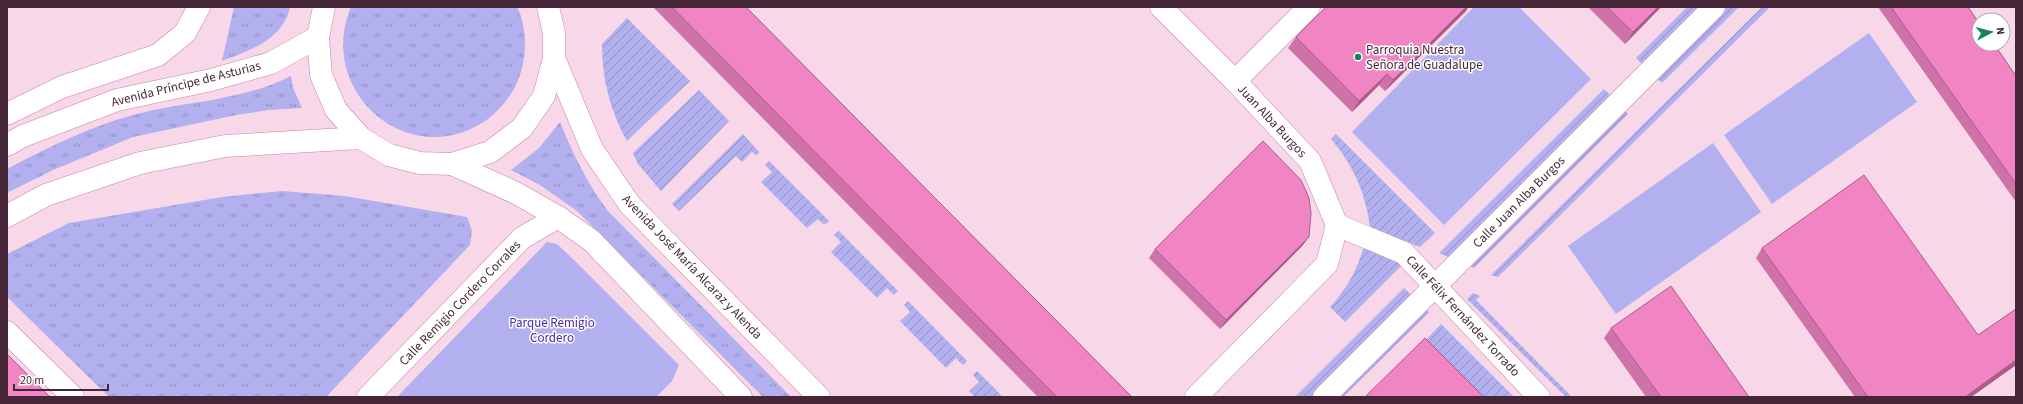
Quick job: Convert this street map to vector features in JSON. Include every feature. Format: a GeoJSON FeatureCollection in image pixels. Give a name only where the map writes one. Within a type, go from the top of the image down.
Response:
{"type":"FeatureCollection","features":[{"type":"Feature","properties":{"kind":"street"},"geometry":{"type":"LineString","coordinates":[[7,114],[62,87],[158,55],[185,33],[198,7]]}},
{"type":"Feature","properties":{"kind":"street"},"geometry":{"type":"LineString","coordinates":[[322,8],[318,37],[321,74],[336,110],[361,138],[389,155],[420,164],[452,164],[490,152],[522,128],[544,96],[554,58],[554,33],[548,7]]}},
{"type":"Feature","properties":{"kind":"street"},"geometry":{"type":"LineString","coordinates":[[554,33],[565,7]]}},
{"type":"Feature","properties":{"kind":"street","name":"Juan Alba Burgos"},"geometry":{"type":"LineString","coordinates":[[1161,7],[1235,81],[1310,161],[1337,225]]}},
{"type":"Feature","properties":{"kind":"street"},"geometry":{"type":"LineString","coordinates":[[1235,81],[1309,7]]}},
{"type":"Feature","properties":{"kind":"street","name":"Calle Juan Alba Burgos"},"geometry":{"type":"LineString","coordinates":[[1324,397],[1714,7]]}},
{"type":"Feature","properties":{"kind":"street","name":"Avenida Príncipe de Asturias"},"geometry":{"type":"LineString","coordinates":[[7,146],[23,136],[117,100],[210,80],[271,63],[318,37]]}},
{"type":"Feature","properties":{"kind":"street","name":"Avenida José María Alcaraz y Alenda"},"geometry":{"type":"LineString","coordinates":[[554,58],[592,149],[630,205],[819,397]]}},
{"type":"Feature","properties":{"kind":"street"},"geometry":{"type":"LineString","coordinates":[[7,216],[46,195],[140,163],[225,146],[361,138]]}},
{"type":"Feature","properties":{"kind":"street"},"geometry":{"type":"LineString","coordinates":[[452,164],[516,192],[558,217],[592,241],[741,397]]}},
{"type":"Feature","properties":{"kind":"street","name":"Calle Remigio Cordero Corrales"},"geometry":{"type":"LineString","coordinates":[[368,397],[522,238],[558,217]]}},
{"type":"Feature","properties":{"kind":"street"},"geometry":{"type":"LineString","coordinates":[[1196,397],[1327,264],[1337,225]]}},
{"type":"Feature","properties":{"kind":"street","name":"Calle Félix Fernández Torrado"},"geometry":{"type":"LineString","coordinates":[[1337,225],[1404,252],[1434,287],[1539,397]]}},
{"type":"Feature","properties":{"kind":"street"},"geometry":{"type":"LineString","coordinates":[[7,332],[73,397]]}},
{"type":"Feature","properties":{"kind":"green space"},"geometry":{"type":"Polygon","coordinates":[[[234,7],[290,7],[281,28],[273,36],[254,48],[222,61],[234,7]]]}},
{"type":"Feature","properties":{"kind":"green space"},"geometry":{"type":"Polygon","coordinates":[[[351,7],[517,7],[523,23],[525,41],[524,58],[520,75],[507,100],[493,115],[459,134],[429,137],[401,130],[377,116],[358,95],[346,69],[343,39],[351,7]]]}},
{"type":"Feature","properties":{"kind":"green space"},"geometry":{"type":"Polygon","coordinates":[[[1474,7],[1519,7],[1591,79],[1444,225],[1352,132],[1474,7]]]}},
{"type":"Feature","properties":{"kind":"green space"},"geometry":{"type":"Polygon","coordinates":[[[1687,7],[1739,7],[1662,83],[1636,58],[1687,7]]]}},
{"type":"Feature","properties":{"kind":"green space"},"geometry":{"type":"Polygon","coordinates":[[[1762,7],[1770,7],[1498,277],[1491,275],[1762,7]]]}},
{"type":"Feature","properties":{"kind":"green space"},"geometry":{"type":"Polygon","coordinates":[[[627,18],[690,81],[627,141],[616,118],[608,94],[602,57],[602,44],[627,18]]]}},
{"type":"Feature","properties":{"kind":"green space"},"geometry":{"type":"Polygon","coordinates":[[[1869,33],[1917,102],[1772,204],[1724,135],[1869,33]]]}},
{"type":"Feature","properties":{"kind":"green space"},"geometry":{"type":"Polygon","coordinates":[[[291,76],[293,88],[302,108],[268,110],[236,115],[133,137],[53,170],[7,193],[7,169],[89,130],[141,113],[217,99],[255,90],[291,76]]]}},
{"type":"Feature","properties":{"kind":"green space"},"geometry":{"type":"Polygon","coordinates":[[[1604,89],[1628,114],[1474,268],[1439,253],[1604,89]]]}},
{"type":"Feature","properties":{"kind":"green space"},"geometry":{"type":"Polygon","coordinates":[[[699,90],[729,121],[661,191],[638,164],[633,153],[699,90]]]}},
{"type":"Feature","properties":{"kind":"green space"},"geometry":{"type":"Polygon","coordinates":[[[560,122],[581,168],[593,190],[608,211],[791,397],[763,397],[577,211],[540,185],[511,170],[539,148],[560,122]]]}},
{"type":"Feature","properties":{"kind":"green space"},"geometry":{"type":"Polygon","coordinates":[[[743,134],[759,152],[756,155],[752,152],[742,162],[736,156],[679,211],[672,204],[743,134]]]}},
{"type":"Feature","properties":{"kind":"green space"},"geometry":{"type":"Polygon","coordinates":[[[1336,134],[1435,233],[1420,247],[1370,228],[1362,191],[1352,169],[1331,139],[1336,134]]]}},
{"type":"Feature","properties":{"kind":"green space"},"geometry":{"type":"Polygon","coordinates":[[[1713,143],[1761,212],[1616,314],[1568,246],[1713,143]]]}},
{"type":"Feature","properties":{"kind":"green space"},"geometry":{"type":"Polygon","coordinates":[[[769,161],[829,221],[824,225],[818,219],[807,228],[761,182],[772,172],[765,165],[769,161]]]}},
{"type":"Feature","properties":{"kind":"green space"},"geometry":{"type":"Polygon","coordinates":[[[282,191],[345,196],[467,217],[472,231],[470,245],[326,397],[109,397],[7,297],[7,254],[69,223],[222,197],[282,191]]]}},
{"type":"Feature","properties":{"kind":"green space"},"geometry":{"type":"Polygon","coordinates":[[[839,231],[898,291],[894,295],[887,288],[877,298],[831,252],[841,242],[834,235],[839,231]]]}},
{"type":"Feature","properties":{"kind":"green space","name":"Parque Remigio Cordero"},"geometry":{"type":"Polygon","coordinates":[[[547,242],[557,244],[679,365],[672,381],[656,397],[397,397],[547,242]]]}},
{"type":"Feature","properties":{"kind":"green space"},"geometry":{"type":"Polygon","coordinates":[[[1364,246],[1403,264],[1345,322],[1330,307],[1351,279],[1364,246]]]}},
{"type":"Feature","properties":{"kind":"green space"},"geometry":{"type":"Polygon","coordinates":[[[1404,288],[1429,312],[1343,397],[1295,397],[1404,288]]]}},
{"type":"Feature","properties":{"kind":"green space"},"geometry":{"type":"Polygon","coordinates":[[[1473,293],[1480,296],[1476,300],[1572,397],[1566,397],[1467,299],[1473,293]]]}},
{"type":"Feature","properties":{"kind":"green space"},"geometry":{"type":"Polygon","coordinates":[[[908,301],[967,361],[963,365],[956,358],[946,368],[900,321],[910,312],[904,305],[908,301]]]}},
{"type":"Feature","properties":{"kind":"green space"},"geometry":{"type":"Polygon","coordinates":[[[1441,324],[1514,397],[1479,397],[1424,342],[1441,324]]]}},
{"type":"Feature","properties":{"kind":"green space"},"geometry":{"type":"Polygon","coordinates":[[[977,371],[1003,397],[975,397],[969,391],[979,382],[973,375],[977,371]]]}},
{"type":"Feature","properties":{"kind":"building"},"geometry":{"type":"Polygon","coordinates":[[[672,7],[746,7],[1132,397],[1057,397],[672,7]]]}},
{"type":"Feature","properties":{"kind":"building","name":"Parroquia Nuestra Señora de Guadalupe"},"geometry":{"type":"Polygon","coordinates":[[[1326,7],[1466,7],[1393,80],[1387,74],[1359,101],[1296,37],[1326,7]]]}},
{"type":"Feature","properties":{"kind":"building"},"geometry":{"type":"Polygon","coordinates":[[[1607,7],[1658,7],[1633,32],[1607,7]]]}},
{"type":"Feature","properties":{"kind":"building"},"geometry":{"type":"Polygon","coordinates":[[[1891,7],[1968,7],[1971,12],[1971,52],[2000,52],[2016,76],[2016,184],[1891,7]]]}},
{"type":"Feature","properties":{"kind":"building"},"geometry":{"type":"Polygon","coordinates":[[[1263,141],[1301,180],[1309,198],[1311,213],[1309,237],[1226,320],[1155,249],[1263,141]]]}},
{"type":"Feature","properties":{"kind":"building"},"geometry":{"type":"Polygon","coordinates":[[[1864,175],[1978,335],[2016,309],[2016,360],[1965,397],[1868,397],[1762,248],[1864,175]]]}},
{"type":"Feature","properties":{"kind":"building"},"geometry":{"type":"Polygon","coordinates":[[[1671,286],[1749,397],[1661,397],[1611,328],[1671,286]]]}},
{"type":"Feature","properties":{"kind":"building"},"geometry":{"type":"Polygon","coordinates":[[[1425,338],[1484,397],[1365,397],[1425,338]]]}},
{"type":"Feature","properties":{"kind":"building"},"geometry":{"type":"Polygon","coordinates":[[[7,354],[50,397],[7,397],[7,354]]]}},
{"type":"Feature","properties":{"kind":"place","name":"Parroquia Nuestra Señora de Guadalupe"},"geometry":{"type":"Point","coordinates":[1358,57]}}]}
